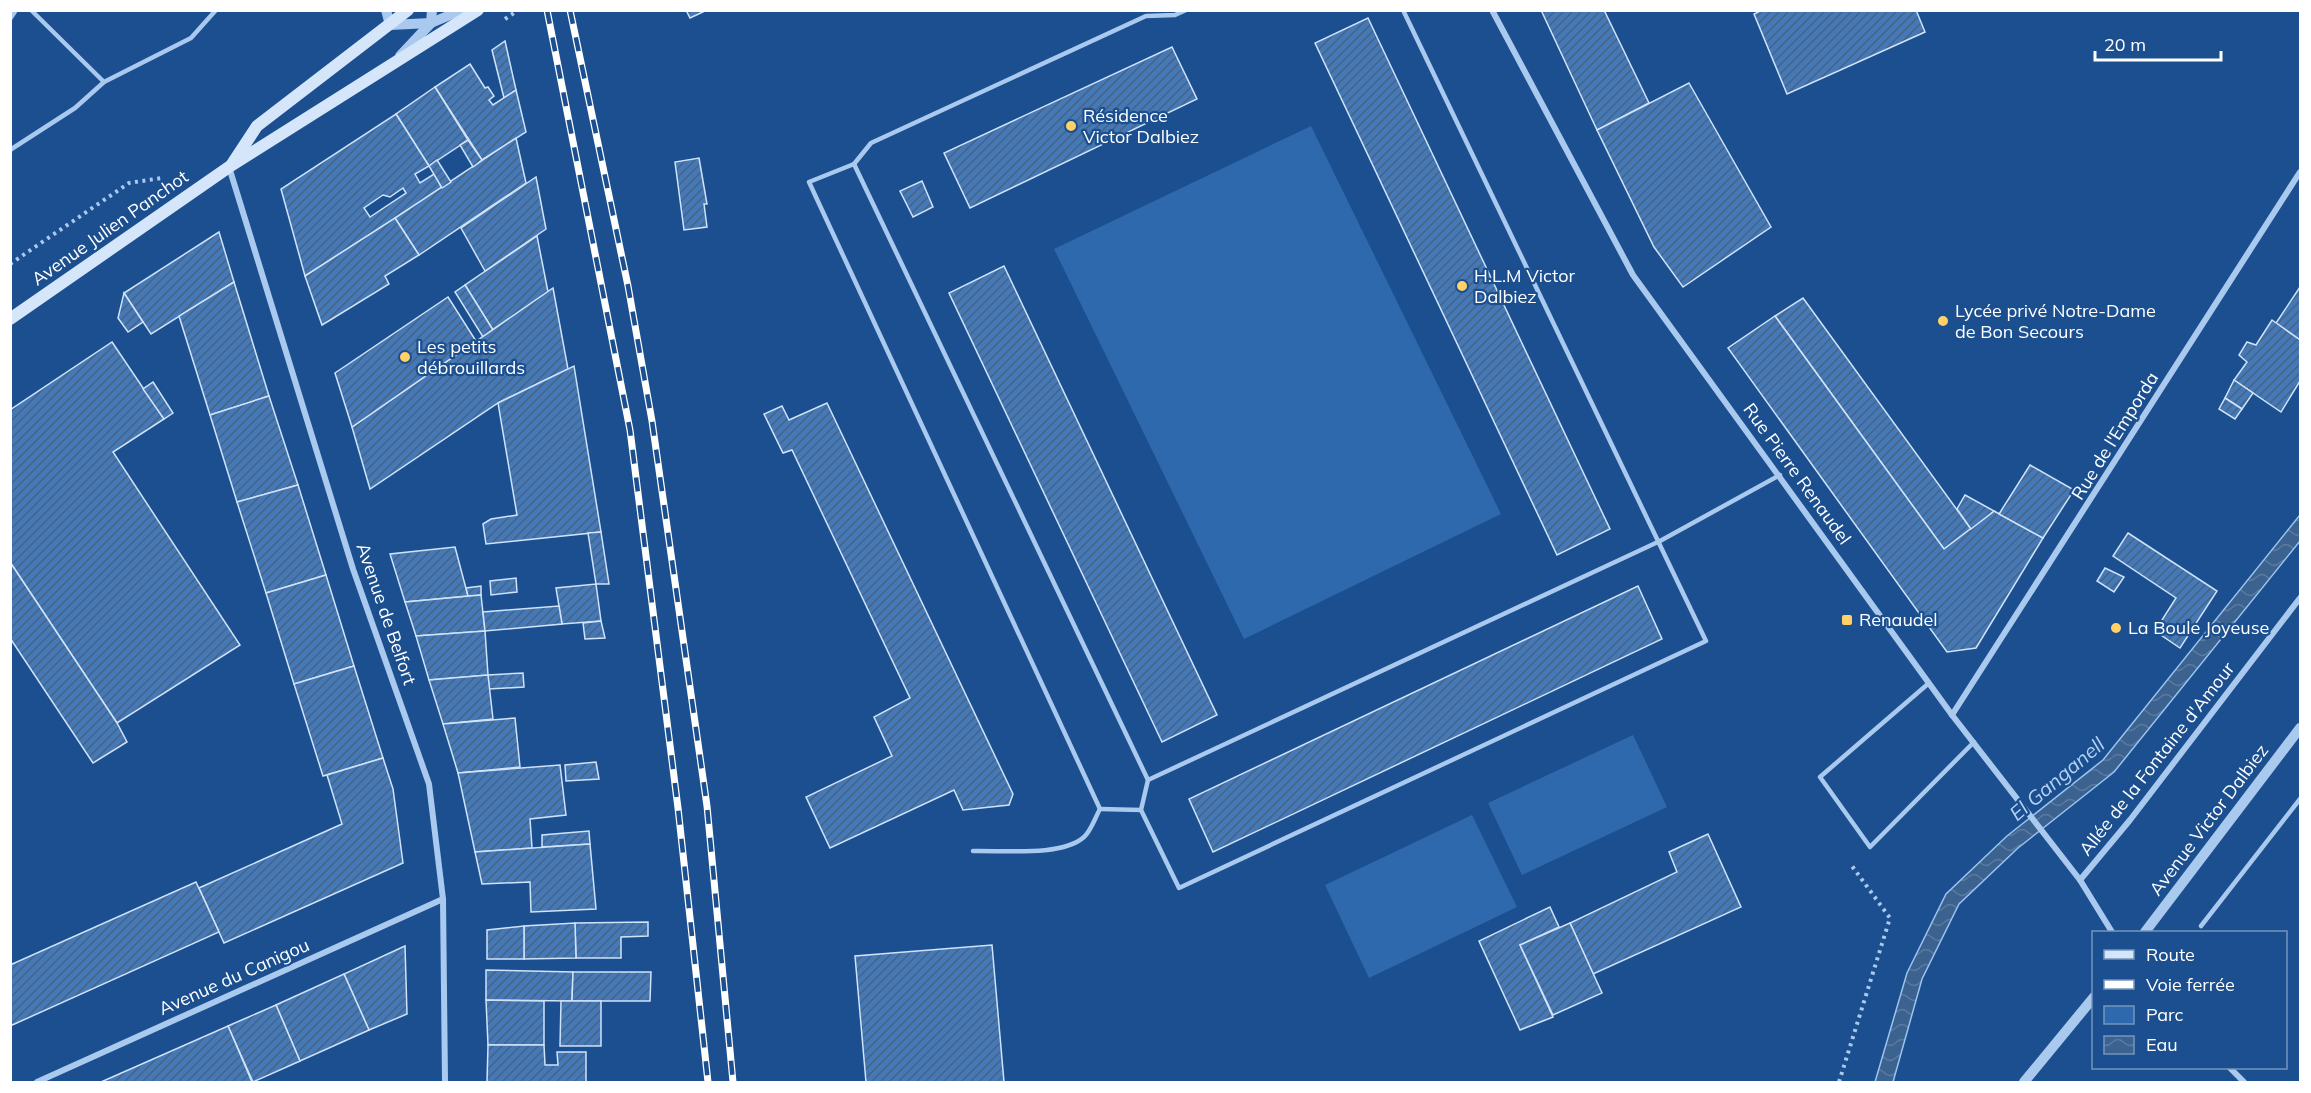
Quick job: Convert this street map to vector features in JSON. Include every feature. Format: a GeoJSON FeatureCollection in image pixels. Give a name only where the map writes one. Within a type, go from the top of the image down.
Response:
{"type":"FeatureCollection","features":[{"type":"Feature","properties":{"kind":"main road","name":"Avenue Julien Panchot"},"geometry":{"type":"LineString","coordinates":[[229,167],[257,126],[408,10]]}},
{"type":"Feature","properties":{"kind":"main road","name":"Avenue Julien Panchot"},"geometry":{"type":"LineString","coordinates":[[10,319],[229,167],[385,71],[478,10]]}},
{"type":"Feature","properties":{"kind":"street"},"geometry":{"type":"LineString","coordinates":[[386,10],[390,25]]}},
{"type":"Feature","properties":{"kind":"street"},"geometry":{"type":"LineString","coordinates":[[431,23],[432,10]]}},
{"type":"Feature","properties":{"kind":"street","name":"Avenue Julien Panchot"},"geometry":{"type":"LineString","coordinates":[[390,25],[431,23],[462,10]]}},
{"type":"Feature","properties":{"kind":"street","name":"Rue Pierre Renaudel"},"geometry":{"type":"LineString","coordinates":[[1492,10],[1633,274],[1952,715],[2080,880],[2111,931]]}},
{"type":"Feature","properties":{"kind":"street","name":"Avenue Julien Panchot"},"geometry":{"type":"LineString","coordinates":[[385,71],[431,23]]}},
{"type":"Feature","properties":{"kind":"street","name":"Avenue de Belfort"},"geometry":{"type":"LineString","coordinates":[[229,167],[353,569],[429,784],[443,899],[445,1083]]}},
{"type":"Feature","properties":{"kind":"street","name":"Rue de l'Emporda"},"geometry":{"type":"LineString","coordinates":[[1952,715],[1975,684],[2301,172]]}},
{"type":"Feature","properties":{"kind":"street","name":"Allée de la Fontaine d'Amour"},"geometry":{"type":"LineString","coordinates":[[2080,880],[2130,820],[2301,598]]}},
{"type":"Feature","properties":{"kind":"street","name":"Avenue Victor Dalbiez"},"geometry":{"type":"LineString","coordinates":[[2147,931],[2301,728]]}},
{"type":"Feature","properties":{"kind":"street","name":"Avenue du Canigou"},"geometry":{"type":"LineString","coordinates":[[37,1083],[443,899]]}},
{"type":"Feature","properties":{"kind":"street"},"geometry":{"type":"LineString","coordinates":[[2025,1083],[2092,999]]}},
{"type":"Feature","properties":{"kind":"street"},"geometry":{"type":"LineString","coordinates":[[2231,1069],[2244,1083]]}},
{"type":"Feature","properties":{"kind":"lane"},"geometry":{"type":"LineString","coordinates":[[10,19],[16,10]]}},
{"type":"Feature","properties":{"kind":"lane"},"geometry":{"type":"LineString","coordinates":[[32,10],[104,82]]}},
{"type":"Feature","properties":{"kind":"lane"},"geometry":{"type":"LineString","coordinates":[[10,150],[75,108],[104,82],[191,38],[216,10]]}},
{"type":"Feature","properties":{"kind":"lane"},"geometry":{"type":"LineString","coordinates":[[1100,809],[809,182],[854,164],[871,143],[977,92],[1146,16],[1175,15],[1186,10]]}},
{"type":"Feature","properties":{"kind":"lane"},"geometry":{"type":"LineString","coordinates":[[854,164],[1148,780],[1141,810],[1179,888],[1706,641],[1660,541],[1403,10]]}},
{"type":"Feature","properties":{"kind":"lane"},"geometry":{"type":"LineString","coordinates":[[1148,780],[1660,541],[1780,475]]}},
{"type":"Feature","properties":{"kind":"lane"},"geometry":{"type":"LineString","coordinates":[[1929,683],[1820,777],[1870,847],[1974,742]]}},
{"type":"Feature","properties":{"kind":"lane"},"geometry":{"type":"LineString","coordinates":[[2201,926],[2301,799]]}},
{"type":"Feature","properties":{"kind":"lane"},"geometry":{"type":"LineString","coordinates":[[1100,809],[1141,810]]}},
{"type":"Feature","properties":{"kind":"lane"},"geometry":{"type":"LineString","coordinates":[[973,851],[1052,849],[1072,845],[1085,836],[1100,809]]}},
{"type":"Feature","properties":{"kind":"path"},"geometry":{"type":"LineString","coordinates":[[10,264],[129,183],[174,176]]}},
{"type":"Feature","properties":{"kind":"path"},"geometry":{"type":"LineString","coordinates":[[1839,1083],[1890,918],[1849,862],[1870,847]]}},
{"type":"Feature","properties":{"kind":"green space"},"geometry":{"type":"Polygon","coordinates":[[[1311,126],[1501,514],[1244,639],[1054,249],[1311,126]]]}},
{"type":"Feature","properties":{"kind":"green space"},"geometry":{"type":"Polygon","coordinates":[[[1633,735],[1667,807],[1522,875],[1488,803],[1633,735]]]}},
{"type":"Feature","properties":{"kind":"green space"},"geometry":{"type":"Polygon","coordinates":[[[1472,815],[1517,907],[1369,978],[1325,885],[1472,815]]]}},
{"type":"Feature","properties":{"kind":"water"},"geometry":{"type":"Polygon","coordinates":[[[2300,515],[2300,541],[2114,772],[2018,848],[1959,904],[1922,979],[1893,1082],[1875,1082],[1907,973],[1946,894],[2007,836],[2103,760],[2300,515]]]}},
{"type":"Feature","properties":{"kind":"building"},"geometry":{"type":"Polygon","coordinates":[[[686,10],[707,10],[690,18],[686,10]]]}},
{"type":"Feature","properties":{"kind":"building"},"geometry":{"type":"Polygon","coordinates":[[[1541,10],[1604,10],[1649,103],[1597,130],[1541,10]]]}},
{"type":"Feature","properties":{"kind":"building"},"geometry":{"type":"Polygon","coordinates":[[[1762,10],[1916,10],[1925,32],[1787,94],[1754,14],[1762,10]]]}},
{"type":"Feature","properties":{"kind":"building","name":"H.L.M Victor Dalbiez"},"geometry":{"type":"Polygon","coordinates":[[[1368,18],[1610,529],[1557,555],[1315,43],[1368,18]]]}},
{"type":"Feature","properties":{"kind":"building"},"geometry":{"type":"Polygon","coordinates":[[[505,41],[516,90],[504,98],[492,50],[505,41]]]}},
{"type":"Feature","properties":{"kind":"building","name":"Résidence Victor Dalbiez"},"geometry":{"type":"Polygon","coordinates":[[[1172,47],[1197,99],[970,208],[944,153],[1172,47]]]}},
{"type":"Feature","properties":{"kind":"building"},"geometry":{"type":"Polygon","coordinates":[[[470,64],[485,88],[488,87],[494,96],[489,100],[493,105],[516,90],[526,132],[482,160],[435,87],[470,64]]]}},
{"type":"Feature","properties":{"kind":"building"},"geometry":{"type":"Polygon","coordinates":[[[1689,83],[1771,227],[1683,287],[1654,247],[1597,130],[1689,83]]]}},
{"type":"Feature","properties":{"kind":"building"},"geometry":{"type":"Polygon","coordinates":[[[435,87],[468,140],[429,166],[396,114],[435,87]]]}},
{"type":"Feature","properties":{"kind":"building"},"geometry":{"type":"Polygon","coordinates":[[[396,114],[429,166],[415,174],[420,183],[434,174],[442,188],[305,276],[281,189],[396,114]],[[403,188],[390,197],[383,195],[364,208],[370,217],[406,193],[403,188]]]}},
{"type":"Feature","properties":{"kind":"building"},"geometry":{"type":"Polygon","coordinates":[[[516,138],[526,183],[419,255],[395,218],[516,138]]]}},
{"type":"Feature","properties":{"kind":"building"},"geometry":{"type":"Polygon","coordinates":[[[468,140],[482,160],[473,167],[460,145],[468,140]]]}},
{"type":"Feature","properties":{"kind":"building"},"geometry":{"type":"Polygon","coordinates":[[[699,158],[707,204],[704,204],[707,227],[684,230],[675,162],[699,158]]]}},
{"type":"Feature","properties":{"kind":"building"},"geometry":{"type":"Polygon","coordinates":[[[437,160],[451,182],[442,188],[429,166],[437,160]]]}},
{"type":"Feature","properties":{"kind":"building"},"geometry":{"type":"Polygon","coordinates":[[[536,177],[546,229],[485,271],[461,228],[536,177]]]}},
{"type":"Feature","properties":{"kind":"building"},"geometry":{"type":"Polygon","coordinates":[[[922,181],[933,207],[913,217],[900,191],[922,181]]]}},
{"type":"Feature","properties":{"kind":"building"},"geometry":{"type":"Polygon","coordinates":[[[395,218],[419,255],[385,276],[389,284],[322,325],[305,276],[395,218]]]}},
{"type":"Feature","properties":{"kind":"building"},"geometry":{"type":"Polygon","coordinates":[[[219,232],[234,282],[151,334],[124,293],[219,232]]]}},
{"type":"Feature","properties":{"kind":"building"},"geometry":{"type":"Polygon","coordinates":[[[537,236],[548,292],[493,330],[465,285],[537,236]]]}},
{"type":"Feature","properties":{"kind":"building"},"geometry":{"type":"Polygon","coordinates":[[[1004,266],[1217,715],[1162,742],[949,293],[1004,266]]]}},
{"type":"Feature","properties":{"kind":"building"},"geometry":{"type":"Polygon","coordinates":[[[234,282],[269,396],[210,415],[179,316],[234,282]]]}},
{"type":"Feature","properties":{"kind":"building"},"geometry":{"type":"Polygon","coordinates":[[[465,285],[493,330],[483,337],[455,292],[465,285]]]}},
{"type":"Feature","properties":{"kind":"building"},"geometry":{"type":"Polygon","coordinates":[[[2300,287],[2300,340],[2276,323],[2300,287]]]}},
{"type":"Feature","properties":{"kind":"building"},"geometry":{"type":"Polygon","coordinates":[[[553,288],[568,369],[498,403],[370,489],[352,427],[553,288]]]}},
{"type":"Feature","properties":{"kind":"building"},"geometry":{"type":"Polygon","coordinates":[[[124,293],[143,322],[128,332],[118,318],[124,293]]]}},
{"type":"Feature","properties":{"kind":"building","name":"Les petits débrouillards"},"geometry":{"type":"Polygon","coordinates":[[[448,297],[476,341],[352,427],[335,373],[448,297]]]}},
{"type":"Feature","properties":{"kind":"building"},"geometry":{"type":"Polygon","coordinates":[[[1803,298],[1971,529],[1944,549],[1775,316],[1803,298]]]}},
{"type":"Feature","properties":{"kind":"building"},"geometry":{"type":"Polygon","coordinates":[[[1775,316],[1944,549],[1994,511],[2043,538],[1976,648],[1947,652],[1728,348],[1775,316]]]}},
{"type":"Feature","properties":{"kind":"building"},"geometry":{"type":"Polygon","coordinates":[[[2272,320],[2300,340],[2300,381],[2281,412],[2234,380],[2247,362],[2239,355],[2247,342],[2256,345],[2272,320]]]}},
{"type":"Feature","properties":{"kind":"building"},"geometry":{"type":"Polygon","coordinates":[[[112,342],[164,419],[113,452],[240,645],[117,723],[10,562],[10,410],[112,342]]]}},
{"type":"Feature","properties":{"kind":"building"},"geometry":{"type":"Polygon","coordinates":[[[574,366],[601,532],[486,544],[483,524],[491,519],[517,515],[498,403],[574,366]]]}},
{"type":"Feature","properties":{"kind":"building"},"geometry":{"type":"Polygon","coordinates":[[[2234,380],[2253,393],[2242,409],[2225,398],[2234,380]]]}},
{"type":"Feature","properties":{"kind":"building"},"geometry":{"type":"Polygon","coordinates":[[[153,382],[173,413],[164,419],[143,389],[153,382]]]}},
{"type":"Feature","properties":{"kind":"building"},"geometry":{"type":"Polygon","coordinates":[[[269,396],[298,485],[237,502],[210,415],[269,396]]]}},
{"type":"Feature","properties":{"kind":"building"},"geometry":{"type":"Polygon","coordinates":[[[2225,398],[2242,409],[2235,419],[2219,409],[2225,398]]]}},
{"type":"Feature","properties":{"kind":"building"},"geometry":{"type":"Polygon","coordinates":[[[827,403],[1013,794],[1009,805],[963,810],[954,790],[830,848],[806,797],[892,756],[874,717],[910,698],[792,450],[783,453],[764,414],[782,406],[789,420],[827,403]]]}},
{"type":"Feature","properties":{"kind":"building"},"geometry":{"type":"Polygon","coordinates":[[[2030,465],[2074,490],[2043,538],[1999,514],[2030,465]]]}},
{"type":"Feature","properties":{"kind":"building"},"geometry":{"type":"Polygon","coordinates":[[[298,485],[326,575],[266,593],[237,502],[298,485]]]}},
{"type":"Feature","properties":{"kind":"building"},"geometry":{"type":"Polygon","coordinates":[[[1965,495],[1994,511],[1971,529],[1957,509],[1965,495]]]}},
{"type":"Feature","properties":{"kind":"building"},"geometry":{"type":"Polygon","coordinates":[[[601,532],[609,584],[596,584],[588,533],[601,532]]]}},
{"type":"Feature","properties":{"kind":"building"},"geometry":{"type":"Polygon","coordinates":[[[2128,533],[2217,591],[2180,648],[2155,631],[2176,598],[2113,556],[2128,533]]]}},
{"type":"Feature","properties":{"kind":"building"},"geometry":{"type":"Polygon","coordinates":[[[455,547],[468,596],[405,602],[390,554],[455,547]]]}},
{"type":"Feature","properties":{"kind":"building"},"geometry":{"type":"Polygon","coordinates":[[[10,562],[117,723],[127,742],[93,763],[10,638],[10,562]]]}},
{"type":"Feature","properties":{"kind":"building"},"geometry":{"type":"Polygon","coordinates":[[[2105,568],[2124,577],[2114,592],[2097,581],[2105,568]]]}},
{"type":"Feature","properties":{"kind":"building"},"geometry":{"type":"Polygon","coordinates":[[[326,575],[354,666],[294,684],[266,593],[326,575]]]}},
{"type":"Feature","properties":{"kind":"building"},"geometry":{"type":"Polygon","coordinates":[[[516,578],[517,592],[491,595],[490,581],[516,578]]]}},
{"type":"Feature","properties":{"kind":"building"},"geometry":{"type":"Polygon","coordinates":[[[596,584],[601,621],[562,624],[556,588],[596,584]]]}},
{"type":"Feature","properties":{"kind":"building"},"geometry":{"type":"Polygon","coordinates":[[[481,586],[481,595],[468,596],[466,588],[481,586]]]}},
{"type":"Feature","properties":{"kind":"building"},"geometry":{"type":"Polygon","coordinates":[[[1638,586],[1662,639],[1213,852],[1189,799],[1638,586]]]}},
{"type":"Feature","properties":{"kind":"building"},"geometry":{"type":"Polygon","coordinates":[[[481,595],[485,631],[416,636],[405,602],[481,595]]]}},
{"type":"Feature","properties":{"kind":"building"},"geometry":{"type":"Polygon","coordinates":[[[559,606],[562,624],[485,631],[483,612],[559,606]]]}},
{"type":"Feature","properties":{"kind":"building"},"geometry":{"type":"Polygon","coordinates":[[[601,621],[605,638],[585,639],[583,623],[601,621]]]}},
{"type":"Feature","properties":{"kind":"building"},"geometry":{"type":"Polygon","coordinates":[[[485,631],[488,675],[429,680],[416,636],[485,631]]]}},
{"type":"Feature","properties":{"kind":"building"},"geometry":{"type":"Polygon","coordinates":[[[354,666],[383,758],[323,776],[294,684],[354,666]]]}},
{"type":"Feature","properties":{"kind":"building"},"geometry":{"type":"Polygon","coordinates":[[[523,673],[524,687],[489,689],[488,675],[523,673]]]}},
{"type":"Feature","properties":{"kind":"building"},"geometry":{"type":"Polygon","coordinates":[[[488,675],[493,719],[443,724],[429,680],[488,675]]]}},
{"type":"Feature","properties":{"kind":"building"},"geometry":{"type":"Polygon","coordinates":[[[515,718],[520,767],[458,773],[443,724],[515,718]]]}},
{"type":"Feature","properties":{"kind":"building"},"geometry":{"type":"Polygon","coordinates":[[[383,758],[393,789],[403,863],[224,943],[199,888],[342,824],[327,775],[383,758]]]}},
{"type":"Feature","properties":{"kind":"building"},"geometry":{"type":"Polygon","coordinates":[[[596,762],[599,779],[566,781],[565,765],[596,762]]]}},
{"type":"Feature","properties":{"kind":"building"},"geometry":{"type":"Polygon","coordinates":[[[560,765],[566,815],[530,819],[532,848],[475,852],[458,773],[560,765]]]}},
{"type":"Feature","properties":{"kind":"building"},"geometry":{"type":"Polygon","coordinates":[[[589,831],[590,844],[542,847],[542,835],[589,831]]]}},
{"type":"Feature","properties":{"kind":"building"},"geometry":{"type":"Polygon","coordinates":[[[1708,834],[1741,907],[1593,974],[1570,923],[1677,872],[1669,852],[1708,834]]]}},
{"type":"Feature","properties":{"kind":"building"},"geometry":{"type":"Polygon","coordinates":[[[590,844],[596,909],[531,912],[530,882],[482,884],[475,852],[590,844]]]}},
{"type":"Feature","properties":{"kind":"building"},"geometry":{"type":"Polygon","coordinates":[[[196,882],[219,932],[10,1026],[10,965],[196,882]]]}},
{"type":"Feature","properties":{"kind":"building"},"geometry":{"type":"Polygon","coordinates":[[[1550,907],[1559,927],[1520,945],[1553,1017],[1520,1030],[1479,941],[1550,907]]]}},
{"type":"Feature","properties":{"kind":"building"},"geometry":{"type":"Polygon","coordinates":[[[648,922],[648,936],[621,937],[621,958],[576,958],[575,923],[648,922]]]}},
{"type":"Feature","properties":{"kind":"building"},"geometry":{"type":"Polygon","coordinates":[[[575,923],[576,958],[524,959],[524,926],[575,923]]]}},
{"type":"Feature","properties":{"kind":"building"},"geometry":{"type":"Polygon","coordinates":[[[1570,923],[1602,993],[1553,1015],[1520,945],[1570,923]]]}},
{"type":"Feature","properties":{"kind":"building"},"geometry":{"type":"Polygon","coordinates":[[[524,926],[524,959],[487,959],[487,930],[524,926]]]}},
{"type":"Feature","properties":{"kind":"building"},"geometry":{"type":"Polygon","coordinates":[[[992,945],[1004,1082],[866,1082],[855,956],[992,945]]]}},
{"type":"Feature","properties":{"kind":"building"},"geometry":{"type":"Polygon","coordinates":[[[405,946],[407,1014],[369,1030],[344,974],[405,946]]]}},
{"type":"Feature","properties":{"kind":"building"},"geometry":{"type":"Polygon","coordinates":[[[486,970],[573,972],[572,1001],[486,1000],[486,970]]]}},
{"type":"Feature","properties":{"kind":"building"},"geometry":{"type":"Polygon","coordinates":[[[573,972],[651,972],[650,1001],[572,1001],[573,972]]]}},
{"type":"Feature","properties":{"kind":"building"},"geometry":{"type":"Polygon","coordinates":[[[344,974],[369,1030],[300,1061],[276,1005],[344,974]]]}},
{"type":"Feature","properties":{"kind":"building"},"geometry":{"type":"Polygon","coordinates":[[[486,1000],[544,1001],[544,1045],[488,1045],[486,1000]]]}},
{"type":"Feature","properties":{"kind":"building"},"geometry":{"type":"Polygon","coordinates":[[[561,1001],[601,1001],[601,1046],[560,1046],[561,1001]]]}},
{"type":"Feature","properties":{"kind":"building"},"geometry":{"type":"Polygon","coordinates":[[[276,1005],[300,1061],[253,1082],[228,1026],[276,1005]]]}},
{"type":"Feature","properties":{"kind":"building"},"geometry":{"type":"Polygon","coordinates":[[[228,1026],[252,1082],[101,1082],[228,1026]]]}},
{"type":"Feature","properties":{"kind":"building"},"geometry":{"type":"Polygon","coordinates":[[[488,1045],[544,1045],[545,1065],[558,1065],[557,1052],[586,1052],[586,1082],[487,1082],[488,1045]]]}},
{"type":"Feature","properties":{"kind":"railway"},"geometry":{"type":"LineString","coordinates":[[547,10],[630,430],[678,808],[708,1082]]}},
{"type":"Feature","properties":{"kind":"railway"},"geometry":{"type":"LineString","coordinates":[[570,10],[628,286],[652,421],[707,806],[733,1082]]}},
{"type":"Feature","properties":{"kind":"place","name":"Résidence Victor Dalbiez"},"geometry":{"type":"Point","coordinates":[1071,126]}},
{"type":"Feature","properties":{"kind":"place","name":"H.L.M Victor Dalbiez"},"geometry":{"type":"Point","coordinates":[1462,286]}},
{"type":"Feature","properties":{"kind":"place","name":"Lycée privé Notre-Dame de Bon Secours"},"geometry":{"type":"Point","coordinates":[1943,321]}},
{"type":"Feature","properties":{"kind":"place","name":"Les petits débrouillards"},"geometry":{"type":"Point","coordinates":[405,357]}},
{"type":"Feature","properties":{"kind":"place","name":"Renaudel"},"geometry":{"type":"Point","coordinates":[1847,620]}},
{"type":"Feature","properties":{"kind":"place","name":"La Boule Joyeuse"},"geometry":{"type":"Point","coordinates":[2116,628]}},
{"type":"Feature","properties":{"kind":"water label","name":"El Ganganell"},"geometry":{"type":"Point","coordinates":[2057,779]}}]}
